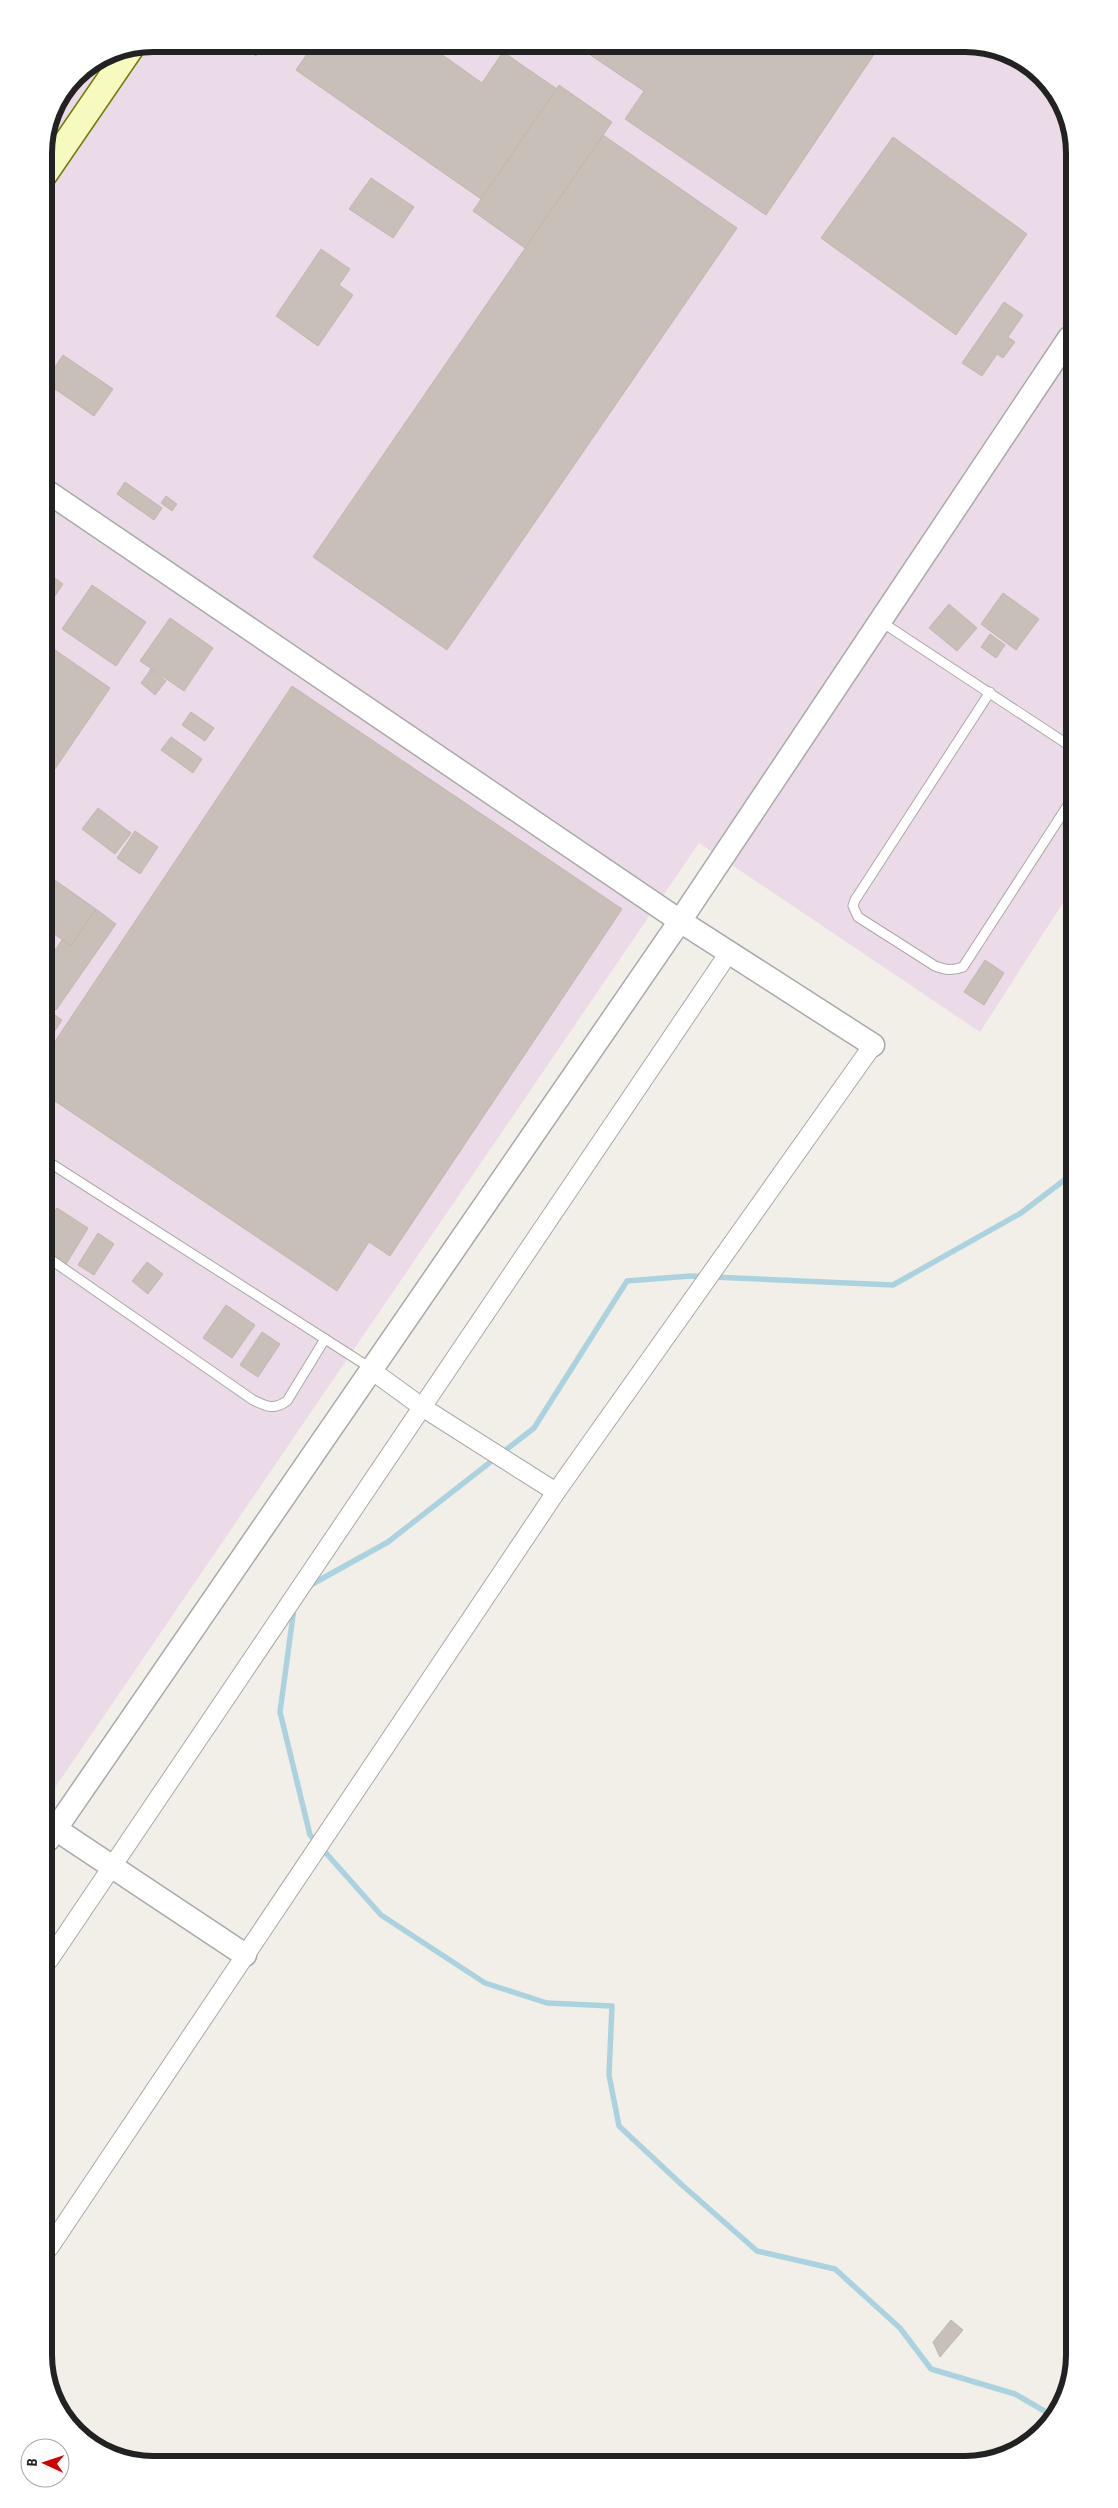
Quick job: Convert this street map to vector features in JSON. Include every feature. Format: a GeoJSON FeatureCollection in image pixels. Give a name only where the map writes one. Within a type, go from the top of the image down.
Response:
{"type":"FeatureCollection","features":[{"type":"Feature","properties":{"kind":"main road"},"geometry":{"type":"LineString","coordinates":[[53,162],[125,57]]}},
{"type":"Feature","properties":{"kind":"street"},"geometry":{"type":"LineString","coordinates":[[52,1829],[680,921],[1066,342]]}},
{"type":"Feature","properties":{"kind":"street"},"geometry":{"type":"LineString","coordinates":[[52,2243],[556,1492],[873,1045],[730,951],[680,921],[53,495]]}},
{"type":"Feature","properties":{"kind":"street"},"geometry":{"type":"LineString","coordinates":[[52,1955],[730,951]]}},
{"type":"Feature","properties":{"kind":"street"},"geometry":{"type":"LineString","coordinates":[[372,1369],[422,1407],[556,1492]]}},
{"type":"Feature","properties":{"kind":"street"},"geometry":{"type":"LineString","coordinates":[[52,1832],[112,1866],[245,1955]]}},
{"type":"Feature","properties":{"kind":"lane"},"geometry":{"type":"LineString","coordinates":[[880,621],[1066,743]]}},
{"type":"Feature","properties":{"kind":"lane"},"geometry":{"type":"LineString","coordinates":[[990,692],[855,900],[853,906],[858,917],[935,966],[947,970],[963,967],[1066,808]]}},
{"type":"Feature","properties":{"kind":"lane"},"geometry":{"type":"LineString","coordinates":[[53,1166],[372,1369]]}},
{"type":"Feature","properties":{"kind":"lane"},"geometry":{"type":"LineString","coordinates":[[52,1261],[267,1408],[279,1406],[287,1400],[325,1338]]}},
{"type":"Feature","properties":{"kind":"shaded area"},"geometry":{"type":"Polygon","coordinates":[[[147,53],[971,53],[984,54],[1015,66],[1026,73],[1045,92],[1060,121],[1064,134],[1066,154],[1066,898],[980,1032],[699,843],[52,1792],[53,141],[60,115],[73,92],[82,82],[109,63],[134,54],[147,53]]]}},
{"type":"Feature","properties":{"kind":"building"},"geometry":{"type":"Polygon","coordinates":[[[308,53],[440,53],[482,83],[502,53],[504,53],[557,89],[481,199],[296,70],[308,53]]]}},
{"type":"Feature","properties":{"kind":"building"},"geometry":{"type":"Polygon","coordinates":[[[587,53],[875,53],[766,215],[625,119],[644,91],[587,53]]]}},
{"type":"Feature","properties":{"kind":"building"},"geometry":{"type":"Polygon","coordinates":[[[559,85],[612,122],[525,248],[473,211],[559,85]]]}},
{"type":"Feature","properties":{"kind":"building"},"geometry":{"type":"Polygon","coordinates":[[[603,135],[737,228],[447,650],[313,557],[603,135]]]}},
{"type":"Feature","properties":{"kind":"building"},"geometry":{"type":"Polygon","coordinates":[[[893,137],[1027,234],[956,335],[821,238],[893,137]]]}},
{"type":"Feature","properties":{"kind":"building"},"geometry":{"type":"Polygon","coordinates":[[[371,178],[414,207],[393,238],[349,209],[371,178]]]}},
{"type":"Feature","properties":{"kind":"building"},"geometry":{"type":"Polygon","coordinates":[[[321,249],[350,269],[339,285],[353,295],[318,346],[276,316],[321,249]]]}},
{"type":"Feature","properties":{"kind":"building"},"geometry":{"type":"Polygon","coordinates":[[[1004,302],[1023,315],[1008,337],[1015,342],[1003,358],[997,354],[982,376],[962,363],[1004,302]]]}},
{"type":"Feature","properties":{"kind":"building"},"geometry":{"type":"Polygon","coordinates":[[[63,355],[113,389],[94,416],[53,387],[53,370],[63,355]]]}},
{"type":"Feature","properties":{"kind":"building"},"geometry":{"type":"Polygon","coordinates":[[[125,482],[162,508],[154,520],[117,494],[125,482]]]}},
{"type":"Feature","properties":{"kind":"building"},"geometry":{"type":"Polygon","coordinates":[[[166,496],[177,504],[172,511],[161,503],[166,496]]]}},
{"type":"Feature","properties":{"kind":"building"},"geometry":{"type":"Polygon","coordinates":[[[53,577],[63,584],[53,599],[53,577]]]}},
{"type":"Feature","properties":{"kind":"building"},"geometry":{"type":"Polygon","coordinates":[[[92,585],[146,622],[116,666],[62,629],[92,585]]]}},
{"type":"Feature","properties":{"kind":"building"},"geometry":{"type":"Polygon","coordinates":[[[1003,593],[1039,619],[1016,650],[981,624],[1003,593]]]}},
{"type":"Feature","properties":{"kind":"building"},"geometry":{"type":"Polygon","coordinates":[[[949,604],[977,628],[957,651],[929,628],[949,604]]]}},
{"type":"Feature","properties":{"kind":"building"},"geometry":{"type":"Polygon","coordinates":[[[170,618],[213,648],[184,691],[140,661],[170,618]]]}},
{"type":"Feature","properties":{"kind":"building"},"geometry":{"type":"Polygon","coordinates":[[[990,634],[1005,645],[996,658],[981,647],[990,634]]]}},
{"type":"Feature","properties":{"kind":"building"},"geometry":{"type":"Polygon","coordinates":[[[53,648],[110,688],[53,772],[53,648]]]}},
{"type":"Feature","properties":{"kind":"building"},"geometry":{"type":"Polygon","coordinates":[[[151,669],[166,681],[155,695],[141,683],[151,669]]]}},
{"type":"Feature","properties":{"kind":"building"},"geometry":{"type":"Polygon","coordinates":[[[292,686],[622,909],[390,1256],[369,1242],[337,1291],[53,1099],[53,1045],[292,686]]]}},
{"type":"Feature","properties":{"kind":"building"},"geometry":{"type":"Polygon","coordinates":[[[191,712],[214,728],[205,741],[182,725],[191,712]]]}},
{"type":"Feature","properties":{"kind":"building"},"geometry":{"type":"Polygon","coordinates":[[[171,737],[202,759],[193,773],[161,750],[171,737]]]}},
{"type":"Feature","properties":{"kind":"building"},"geometry":{"type":"Polygon","coordinates":[[[98,808],[131,833],[115,854],[82,829],[98,808]]]}},
{"type":"Feature","properties":{"kind":"building"},"geometry":{"type":"Polygon","coordinates":[[[135,831],[158,847],[140,874],[117,858],[135,831]]]}},
{"type":"Feature","properties":{"kind":"building"},"geometry":{"type":"Polygon","coordinates":[[[53,879],[96,909],[71,946],[53,933],[53,879]]]}},
{"type":"Feature","properties":{"kind":"building"},"geometry":{"type":"Polygon","coordinates":[[[96,909],[116,924],[56,1010],[53,1008],[53,954],[62,940],[71,946],[96,909]]]}},
{"type":"Feature","properties":{"kind":"building"},"geometry":{"type":"Polygon","coordinates":[[[985,960],[1004,973],[984,1005],[964,992],[985,960]]]}},
{"type":"Feature","properties":{"kind":"building"},"geometry":{"type":"Polygon","coordinates":[[[53,1014],[62,1020],[53,1034],[53,1014]]]}},
{"type":"Feature","properties":{"kind":"building"},"geometry":{"type":"Polygon","coordinates":[[[57,1208],[88,1228],[65,1266],[52,1258],[53,1216],[57,1208]]]}},
{"type":"Feature","properties":{"kind":"building"},"geometry":{"type":"Polygon","coordinates":[[[98,1233],[114,1244],[94,1275],[78,1265],[98,1233]]]}},
{"type":"Feature","properties":{"kind":"building"},"geometry":{"type":"Polygon","coordinates":[[[147,1262],[163,1274],[148,1294],[132,1281],[147,1262]]]}},
{"type":"Feature","properties":{"kind":"building"},"geometry":{"type":"Polygon","coordinates":[[[226,1305],[255,1325],[232,1358],[203,1338],[226,1305]]]}},
{"type":"Feature","properties":{"kind":"building"},"geometry":{"type":"Polygon","coordinates":[[[262,1332],[280,1344],[258,1377],[240,1365],[262,1332]]]}},
{"type":"Feature","properties":{"kind":"building"},"geometry":{"type":"Polygon","coordinates":[[[951,2320],[963,2330],[940,2357],[933,2342],[951,2320]]]}},
{"type":"Feature","properties":{"kind":"waterway"},"geometry":{"type":"LineString","coordinates":[[307,1587],[388,1542],[534,1428],[627,1281],[690,1276],[893,1285],[1021,1213],[1066,1179]]}},
{"type":"Feature","properties":{"kind":"waterway"},"geometry":{"type":"LineString","coordinates":[[294,1608],[280,1712],[310,1835],[381,1915],[485,1983],[547,2003],[612,2006],[609,2075],[619,2126],[682,2185],[757,2251],[835,2269],[900,2328],[931,2369],[1015,2394],[1047,2413]]}}]}
